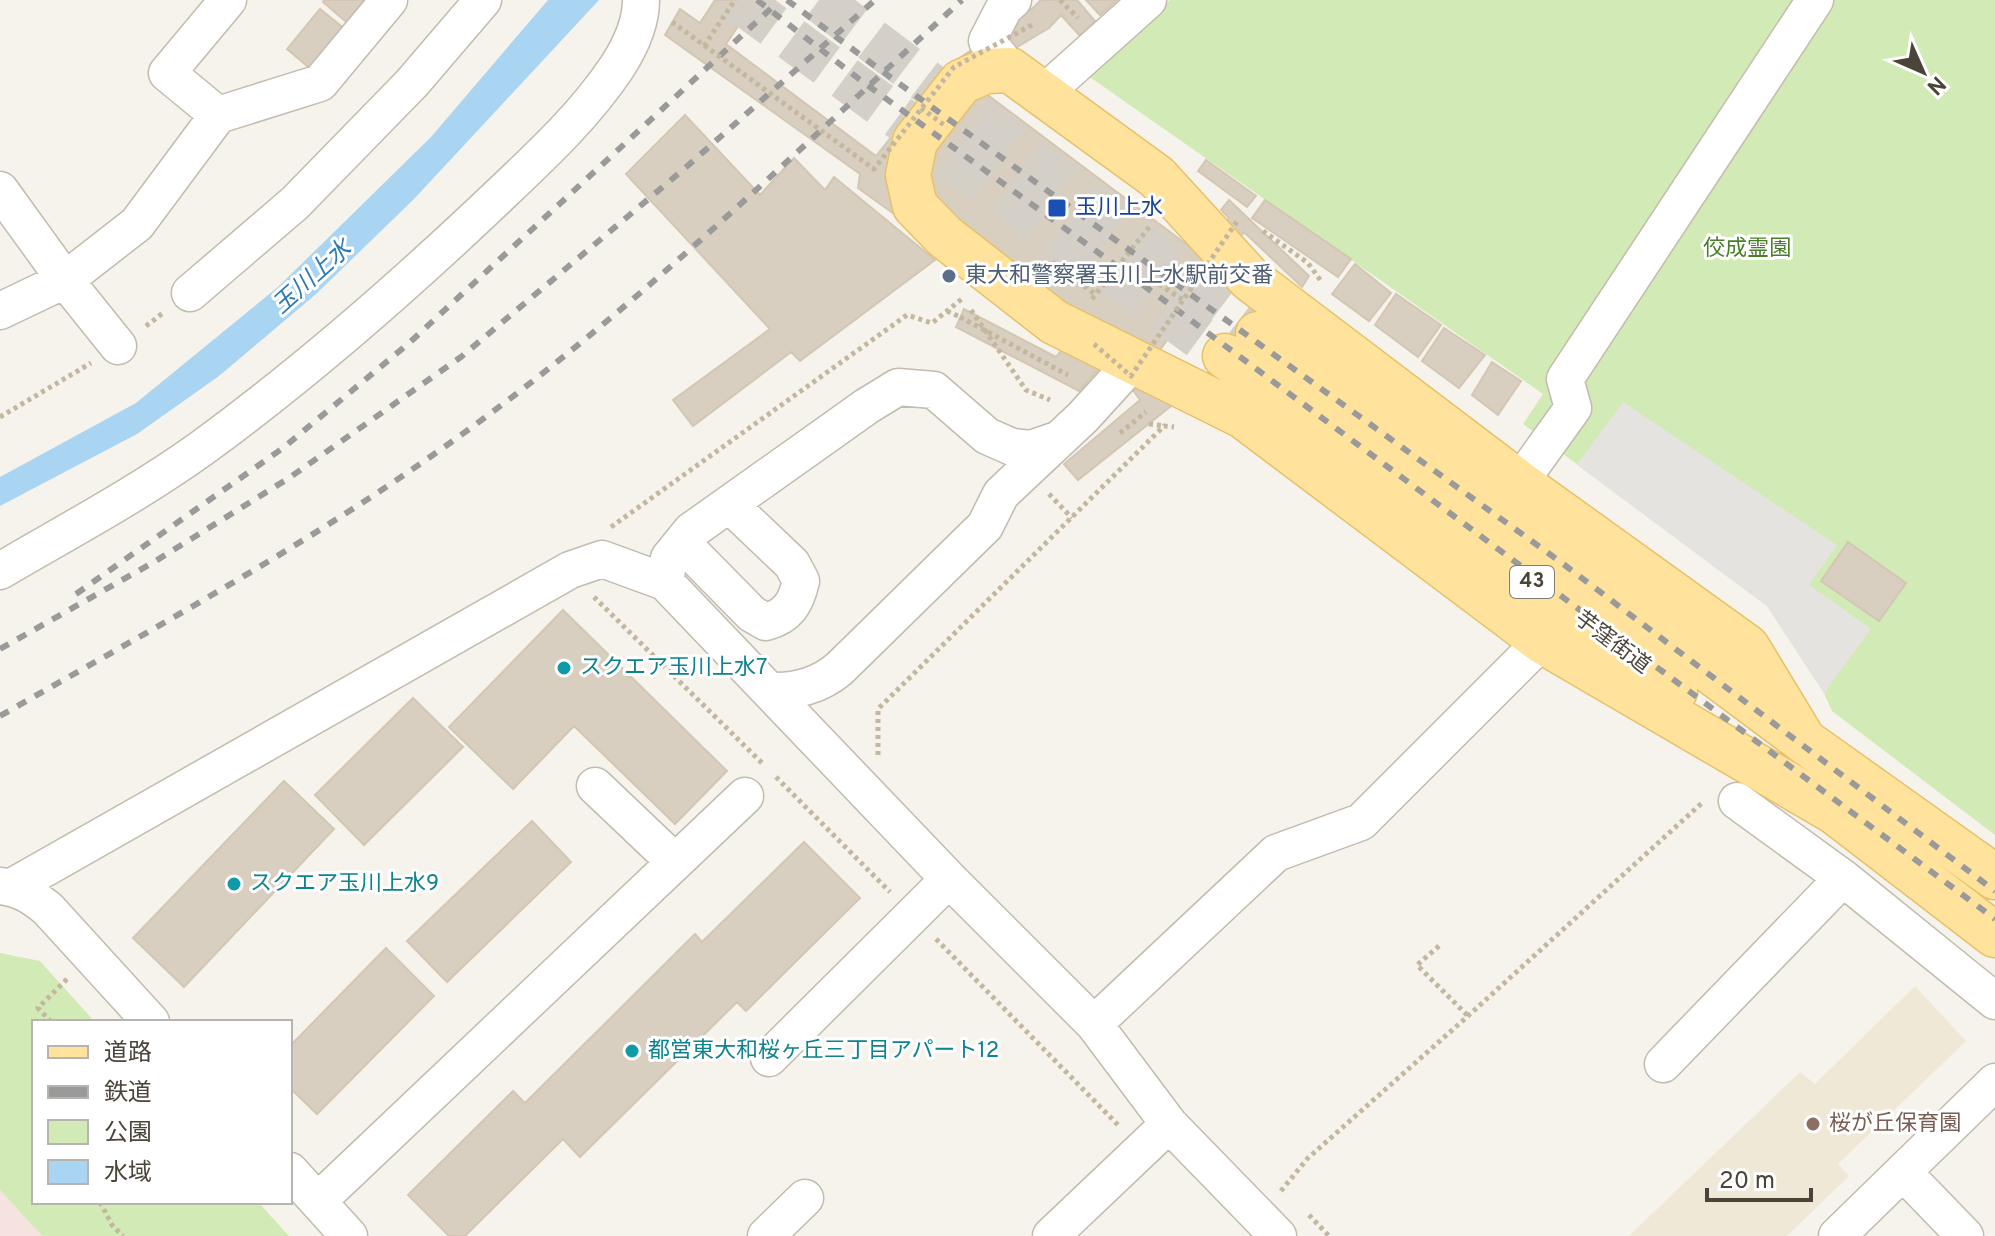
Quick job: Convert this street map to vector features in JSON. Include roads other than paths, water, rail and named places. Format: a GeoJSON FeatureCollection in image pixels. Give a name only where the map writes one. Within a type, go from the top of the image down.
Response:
{"type":"FeatureCollection","features":[{"type":"Feature","properties":{"kind":"main road"},"geometry":{"type":"LineString","coordinates":[[1804,741],[1747,647],[1519,483],[1250,279],[1157,177],[1026,82],[986,71],[961,82],[915,141],[908,175],[915,206],[944,236],[1054,322],[1243,416],[1542,641],[1835,812]]}},
{"type":"Feature","properties":{"kind":"main road","name":"芋窪街道"},"geometry":{"type":"LineString","coordinates":[[1995,877],[1241,345],[1484,546],[1995,935]]}},
{"type":"Feature","properties":{"kind":"street"},"geometry":{"type":"LineString","coordinates":[[218,115],[167,73],[228,0]]}},
{"type":"Feature","properties":{"kind":"street"},"geometry":{"type":"LineString","coordinates":[[0,311],[65,280],[137,224],[218,115],[320,83],[389,0]]}},
{"type":"Feature","properties":{"kind":"street"},"geometry":{"type":"LineString","coordinates":[[190,293],[295,203],[412,83],[483,0]]}},
{"type":"Feature","properties":{"kind":"street"},"geometry":{"type":"LineString","coordinates":[[1022,12],[1004,8],[987,41],[1026,82],[1148,0]]}},
{"type":"Feature","properties":{"kind":"street"},"geometry":{"type":"LineString","coordinates":[[1519,483],[1573,408],[1565,379],[1815,0]]}},
{"type":"Feature","properties":{"kind":"street"},"geometry":{"type":"LineString","coordinates":[[0,571],[134,494],[293,380],[345,336],[450,243],[585,110],[651,15]]}},
{"type":"Feature","properties":{"kind":"street"},"geometry":{"type":"LineString","coordinates":[[0,190],[65,280],[118,346]]}},
{"type":"Feature","properties":{"kind":"street"},"geometry":{"type":"LineString","coordinates":[[770,691],[787,691],[815,684],[834,673],[985,526],[1001,494],[1083,417],[1134,361]]}},
{"type":"Feature","properties":{"kind":"street"},"geometry":{"type":"LineString","coordinates":[[665,582],[669,558],[691,531],[898,387],[934,390],[987,436],[1012,447],[1031,449],[1057,440]]}},
{"type":"Feature","properties":{"kind":"street"},"geometry":{"type":"LineString","coordinates":[[987,436],[995,457],[1001,494]]}},
{"type":"Feature","properties":{"kind":"street"},"geometry":{"type":"LineString","coordinates":[[682,543],[752,614],[766,622],[781,618],[797,600],[801,581],[792,564],[730,505]]}},
{"type":"Feature","properties":{"kind":"street"},"geometry":{"type":"LineString","coordinates":[[6,887],[570,570],[602,559],[665,582],[949,879],[1094,1024],[1169,1124],[1278,1236]]}},
{"type":"Feature","properties":{"kind":"street"},"geometry":{"type":"LineString","coordinates":[[1094,1024],[1276,853],[1361,822],[1542,641]]}},
{"type":"Feature","properties":{"kind":"street"},"geometry":{"type":"LineString","coordinates":[[822,745],[816,725],[821,701],[834,673]]}},
{"type":"Feature","properties":{"kind":"street"},"geometry":{"type":"LineString","coordinates":[[595,786],[675,862]]}},
{"type":"Feature","properties":{"kind":"street"},"geometry":{"type":"LineString","coordinates":[[318,1201],[745,796]]}},
{"type":"Feature","properties":{"kind":"street"},"geometry":{"type":"LineString","coordinates":[[1737,801],[1843,878],[1995,1001]]}},
{"type":"Feature","properties":{"kind":"street"},"geometry":{"type":"LineString","coordinates":[[1663,1064],[1843,878]]}},
{"type":"Feature","properties":{"kind":"street"},"geometry":{"type":"LineString","coordinates":[[769,1058],[949,879]]}},
{"type":"Feature","properties":{"kind":"street"},"geometry":{"type":"LineString","coordinates":[[6,887],[31,894],[48,909],[149,1020]]}},
{"type":"Feature","properties":{"kind":"street"},"geometry":{"type":"LineString","coordinates":[[1837,1236],[1995,1082]]}},
{"type":"Feature","properties":{"kind":"street"},"geometry":{"type":"LineString","coordinates":[[1051,1236],[1169,1124]]}},
{"type":"Feature","properties":{"kind":"street"},"geometry":{"type":"LineString","coordinates":[[1903,1172],[1965,1236]]}},
{"type":"Feature","properties":{"kind":"street"},"geometry":{"type":"LineString","coordinates":[[292,1173],[349,1236]]}},
{"type":"Feature","properties":{"kind":"street"},"geometry":{"type":"LineString","coordinates":[[766,1236],[805,1198]]}},
{"type":"Feature","properties":{"kind":"water"},"geometry":{"type":"Polygon","coordinates":[[[548,0],[599,0],[414,199],[316,294],[219,376],[137,434],[0,506],[0,477],[136,403],[278,287],[431,137],[548,0]]]}},
{"type":"Feature","properties":{"kind":"tunnel"},"geometry":{"type":"LineString","coordinates":[[738,0],[1225,356]]}},
{"type":"Feature","properties":{"kind":"tunnel"},"geometry":{"type":"LineString","coordinates":[[819,0],[1258,334]]}},
{"type":"Feature","properties":{"kind":"railway"},"geometry":{"type":"LineString","coordinates":[[757,0],[859,79],[1165,301],[1995,919]]}},
{"type":"Feature","properties":{"kind":"railway"},"geometry":{"type":"LineString","coordinates":[[787,0],[1562,563],[1995,891]]}},
{"type":"Feature","properties":{"kind":"railway"},"geometry":{"type":"LineString","coordinates":[[0,649],[154,562],[289,478],[461,357],[684,169],[875,0]]}},
{"type":"Feature","properties":{"kind":"railway"},"geometry":{"type":"LineString","coordinates":[[0,716],[333,521],[440,450],[509,399],[577,346],[708,233],[962,0]]}},
{"type":"Feature","properties":{"kind":"railway"},"geometry":{"type":"LineString","coordinates":[[76,594],[283,448],[408,344],[778,2]]}},
{"type":"Feature","properties":{"kind":"place","name":"玉川上水"},"geometry":{"type":"Point","coordinates":[1057,208]}},
{"type":"Feature","properties":{"kind":"place","name":"東大和警察署玉川上水駅前交番"},"geometry":{"type":"Point","coordinates":[949,276]}},
{"type":"Feature","properties":{"kind":"place","name":"スクエア玉川上水7"},"geometry":{"type":"Point","coordinates":[564,668]}},
{"type":"Feature","properties":{"kind":"place","name":"スクエア玉川上水9"},"geometry":{"type":"Point","coordinates":[234,884]}},
{"type":"Feature","properties":{"kind":"place","name":"都営東大和桜ヶ丘三丁目アパート12"},"geometry":{"type":"Point","coordinates":[632,1051]}},
{"type":"Feature","properties":{"kind":"place","name":"桜が丘保育園"},"geometry":{"type":"Point","coordinates":[1813,1124]}},
{"type":"Feature","properties":{"kind":"park label","name":"佼成霊園"},"geometry":{"type":"Point","coordinates":[1747,249]}}]}
